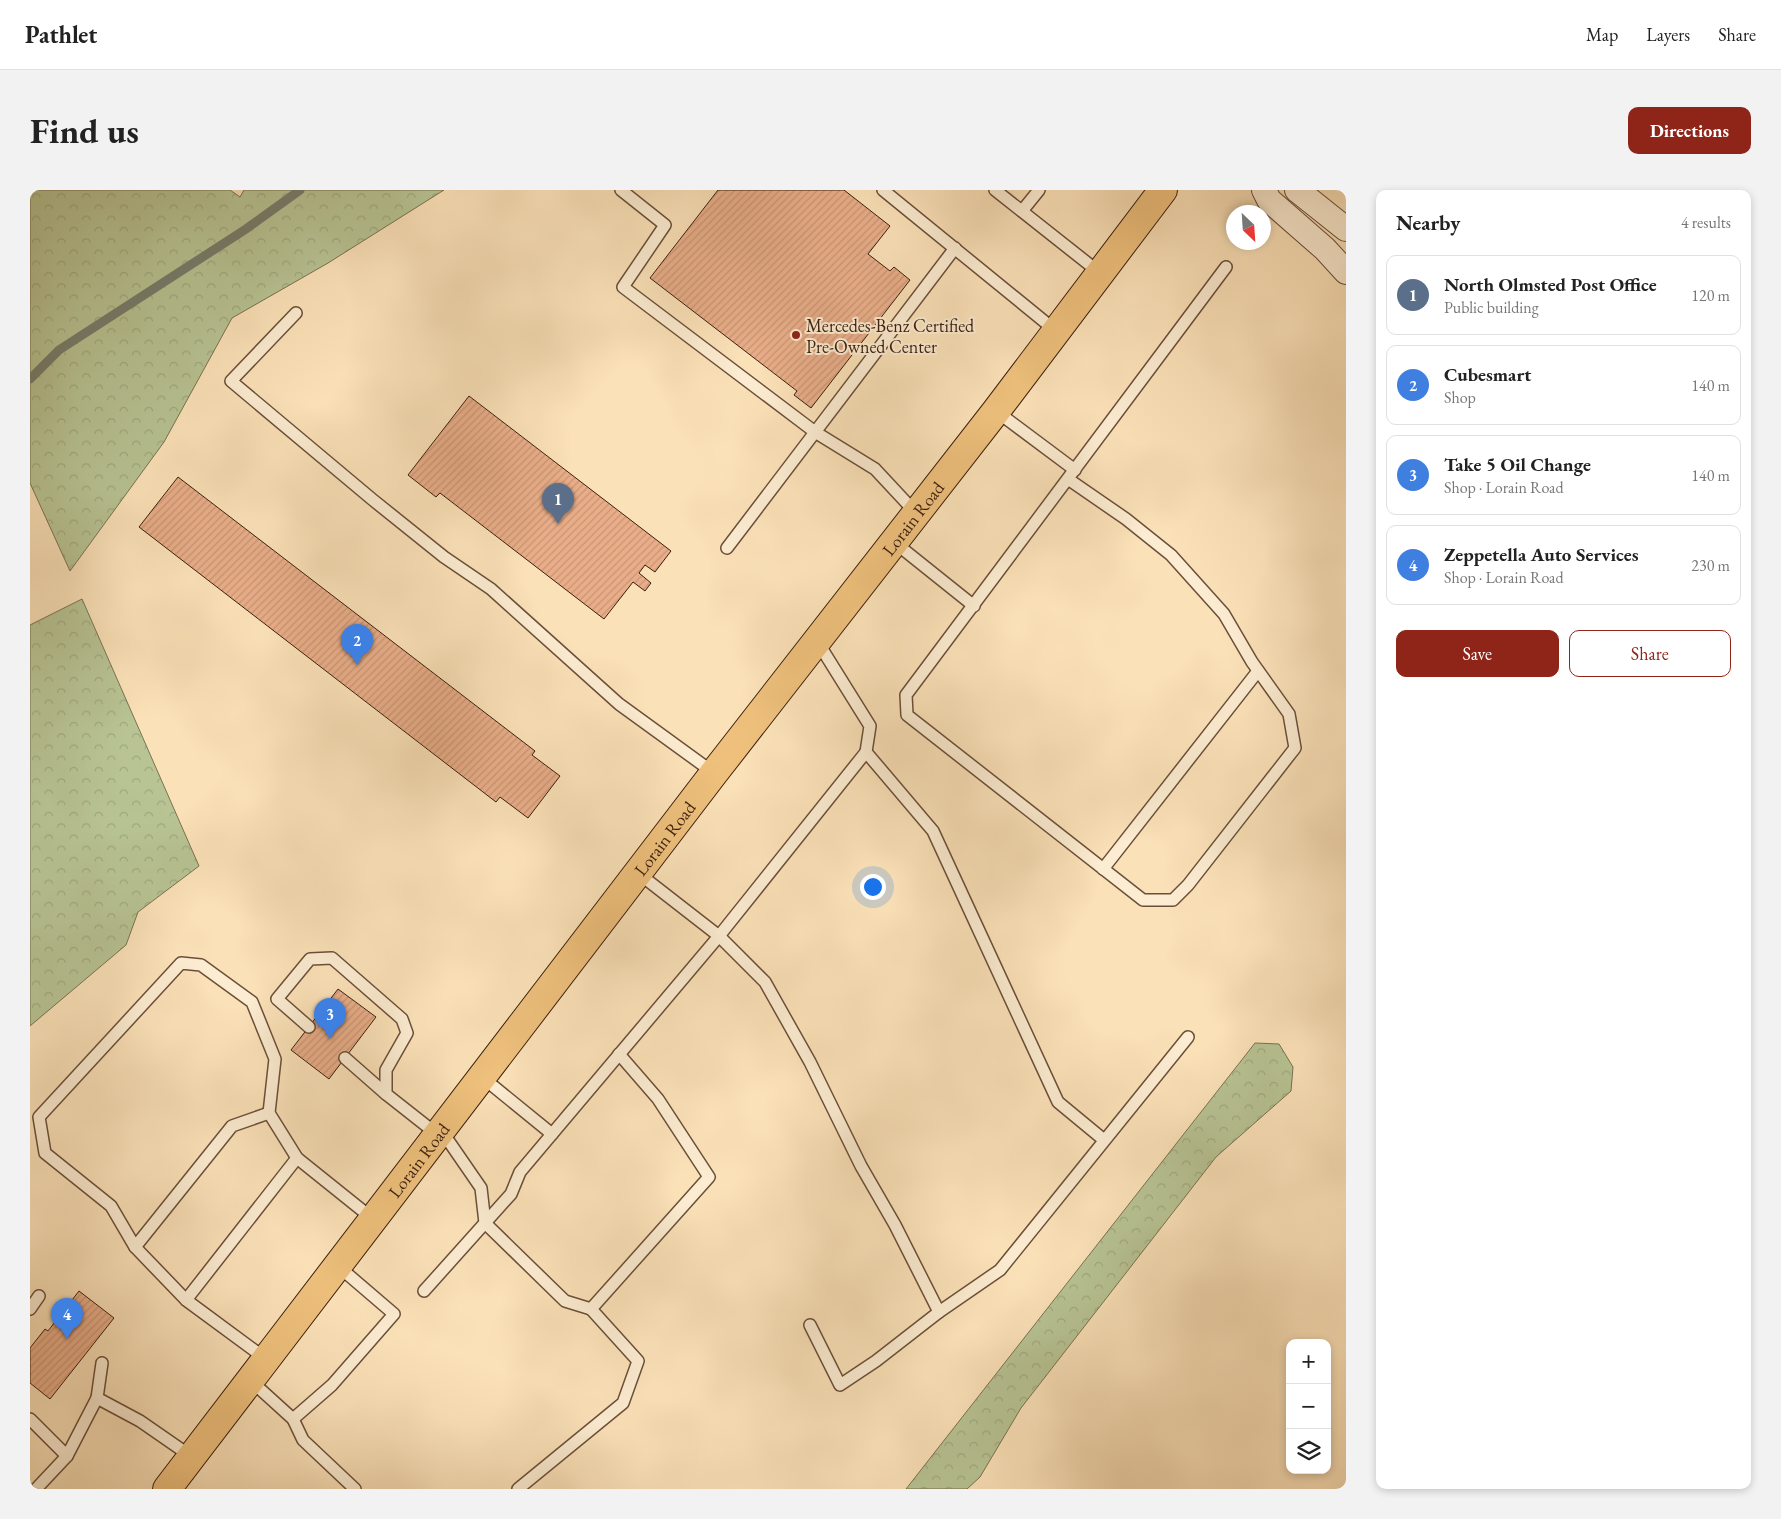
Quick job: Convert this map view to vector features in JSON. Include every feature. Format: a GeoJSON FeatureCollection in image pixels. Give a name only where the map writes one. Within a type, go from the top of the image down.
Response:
{"type":"FeatureCollection","features":[{"type":"Feature","properties":{"kind":"main road","name":"Lorain Road"},"geometry":{"type":"LineString","coordinates":[[167,1489],[714,773],[996,411],[1100,273],[1155,195]]}},
{"type":"Feature","properties":{"kind":"street"},"geometry":{"type":"LineString","coordinates":[[1264,190],[1269,200],[1344,264]]}},
{"type":"Feature","properties":{"kind":"street"},"geometry":{"type":"LineString","coordinates":[[1297,190],[1346,229]]}},
{"type":"Feature","properties":{"kind":"lane"},"geometry":{"type":"LineString","coordinates":[[621,190],[665,225],[623,287],[815,432],[875,469],[916,513]]}},
{"type":"Feature","properties":{"kind":"lane"},"geometry":{"type":"LineString","coordinates":[[883,190],[1056,331]]}},
{"type":"Feature","properties":{"kind":"lane"},"geometry":{"type":"LineString","coordinates":[[995,190],[1100,273]]}},
{"type":"Feature","properties":{"kind":"lane"},"geometry":{"type":"LineString","coordinates":[[1022,212],[1039,190]]}},
{"type":"Feature","properties":{"kind":"lane"},"geometry":{"type":"LineString","coordinates":[[727,548],[955,248]]}},
{"type":"Feature","properties":{"kind":"lane"},"geometry":{"type":"LineString","coordinates":[[996,411],[1072,474],[1126,519],[1171,555],[1224,614],[1258,671],[1289,714],[1295,748],[1212,854],[1173,900],[1143,900],[907,715],[906,695],[974,606],[1072,474],[1226,267]]}},
{"type":"Feature","properties":{"kind":"lane"},"geometry":{"type":"LineString","coordinates":[[296,313],[231,381],[350,483],[444,557],[491,589],[619,704],[714,773]]}},
{"type":"Feature","properties":{"kind":"lane"},"geometry":{"type":"LineString","coordinates":[[894,542],[974,606]]}},
{"type":"Feature","properties":{"kind":"lane"},"geometry":{"type":"LineString","coordinates":[[424,1291],[511,1194],[520,1172],[719,936],[866,752],[870,726],[817,641]]}},
{"type":"Feature","properties":{"kind":"lane"},"geometry":{"type":"LineString","coordinates":[[1103,869],[1258,671]]}},
{"type":"Feature","properties":{"kind":"lane"},"geometry":{"type":"LineString","coordinates":[[866,752],[933,831],[1058,1102],[1104,1140]]}},
{"type":"Feature","properties":{"kind":"lane"},"geometry":{"type":"LineString","coordinates":[[638,873],[719,936],[765,982],[810,1062],[861,1166],[895,1226],[939,1312]]}},
{"type":"Feature","properties":{"kind":"lane"},"geometry":{"type":"LineString","coordinates":[[309,1027],[277,999],[310,959],[332,958],[402,1019],[406,1033],[386,1070],[386,1094]]}},
{"type":"Feature","properties":{"kind":"lane"},"geometry":{"type":"LineString","coordinates":[[266,1359],[186,1300],[135,1246],[111,1206],[45,1153],[39,1117],[181,963],[201,965],[252,1002],[275,1059],[270,1113],[297,1158],[374,1219]]}},
{"type":"Feature","properties":{"kind":"lane"},"geometry":{"type":"LineString","coordinates":[[810,1325],[840,1386],[876,1361],[939,1312],[1000,1270],[1188,1037]]}},
{"type":"Feature","properties":{"kind":"lane"},"geometry":{"type":"LineString","coordinates":[[592,1309],[709,1177],[658,1099],[619,1054]]}},
{"type":"Feature","properties":{"kind":"lane"},"geometry":{"type":"LineString","coordinates":[[345,1058],[386,1094],[440,1132],[480,1188],[485,1223],[565,1301],[592,1309],[638,1361],[623,1403],[518,1489]]}},
{"type":"Feature","properties":{"kind":"lane"},"geometry":{"type":"LineString","coordinates":[[482,1077],[552,1134]]}},
{"type":"Feature","properties":{"kind":"lane"},"geometry":{"type":"LineString","coordinates":[[135,1246],[232,1126],[270,1113]]}},
{"type":"Feature","properties":{"kind":"lane"},"geometry":{"type":"LineString","coordinates":[[186,1300],[297,1158]]}},
{"type":"Feature","properties":{"kind":"lane"},"geometry":{"type":"LineString","coordinates":[[292,1419],[332,1385],[394,1314],[338,1266]]}},
{"type":"Feature","properties":{"kind":"lane"},"geometry":{"type":"LineString","coordinates":[[30,1309],[39,1296]]}},
{"type":"Feature","properties":{"kind":"lane"},"geometry":{"type":"LineString","coordinates":[[36,1489],[67,1456],[97,1398],[102,1363]]}},
{"type":"Feature","properties":{"kind":"lane"},"geometry":{"type":"LineString","coordinates":[[250,1380],[292,1419],[303,1440],[355,1489]]}},
{"type":"Feature","properties":{"kind":"lane"},"geometry":{"type":"LineString","coordinates":[[97,1398],[140,1421],[192,1457]]}},
{"type":"Feature","properties":{"kind":"lane"},"geometry":{"type":"LineString","coordinates":[[30,1419],[67,1456]]}},
{"type":"Feature","properties":{"kind":"green space"},"geometry":{"type":"Polygon","coordinates":[[[30,190],[230,190],[240,197],[244,190],[444,190],[328,263],[232,318],[164,442],[70,571],[30,483],[30,190]]]}},
{"type":"Feature","properties":{"kind":"green space"},"geometry":{"type":"Polygon","coordinates":[[[82,599],[199,866],[138,912],[126,945],[30,1026],[30,625],[82,599]]]}},
{"type":"Feature","properties":{"kind":"green space"},"geometry":{"type":"Polygon","coordinates":[[[1255,1043],[1279,1044],[1293,1067],[1291,1091],[1216,1157],[1021,1408],[980,1477],[967,1489],[906,1489],[1255,1043]]]}},
{"type":"Feature","properties":{"kind":"building","name":"Mercedes-Benz Certified Pre-Owned Center"},"geometry":{"type":"Polygon","coordinates":[[[718,190],[844,190],[890,226],[868,254],[890,271],[894,267],[910,280],[811,408],[794,395],[797,391],[650,278],[718,190]]]}},
{"type":"Feature","properties":{"kind":"building"},"geometry":{"type":"Polygon","coordinates":[[[469,396],[671,551],[655,572],[645,565],[639,573],[651,583],[645,591],[633,582],[604,619],[440,493],[436,497],[408,475],[469,396]]]}},
{"type":"Feature","properties":{"kind":"building"},"geometry":{"type":"Polygon","coordinates":[[[178,477],[535,751],[532,755],[560,776],[528,818],[500,797],[496,802],[139,527],[178,477]]]}},
{"type":"Feature","properties":{"kind":"building"},"geometry":{"type":"Polygon","coordinates":[[[338,989],[376,1017],[329,1079],[291,1050],[338,989]]]}},
{"type":"Feature","properties":{"kind":"building"},"geometry":{"type":"Polygon","coordinates":[[[79,1291],[114,1318],[50,1399],[30,1383],[30,1348],[45,1329],[48,1331],[79,1291]]]}},
{"type":"Feature","properties":{"kind":"waterway"},"geometry":{"type":"LineString","coordinates":[[30,379],[59,350],[246,229],[300,190]]}},
{"type":"Feature","properties":{"kind":"place","name":"Mercedes-Benz Certified Pre-Owned Center"},"geometry":{"type":"Point","coordinates":[796,335]}},
{"type":"Feature","properties":{"kind":"place","name":"North Olmsted Post Office"},"geometry":{"type":"Point","coordinates":[558,524]}},
{"type":"Feature","properties":{"kind":"place","name":"Cubesmart"},"geometry":{"type":"Point","coordinates":[357,665]}},
{"type":"Feature","properties":{"kind":"place","name":"Take 5 Oil Change"},"geometry":{"type":"Point","coordinates":[330,1039]}},
{"type":"Feature","properties":{"kind":"place","name":"Zeppetella Auto Services"},"geometry":{"type":"Point","coordinates":[67,1339]}}]}
